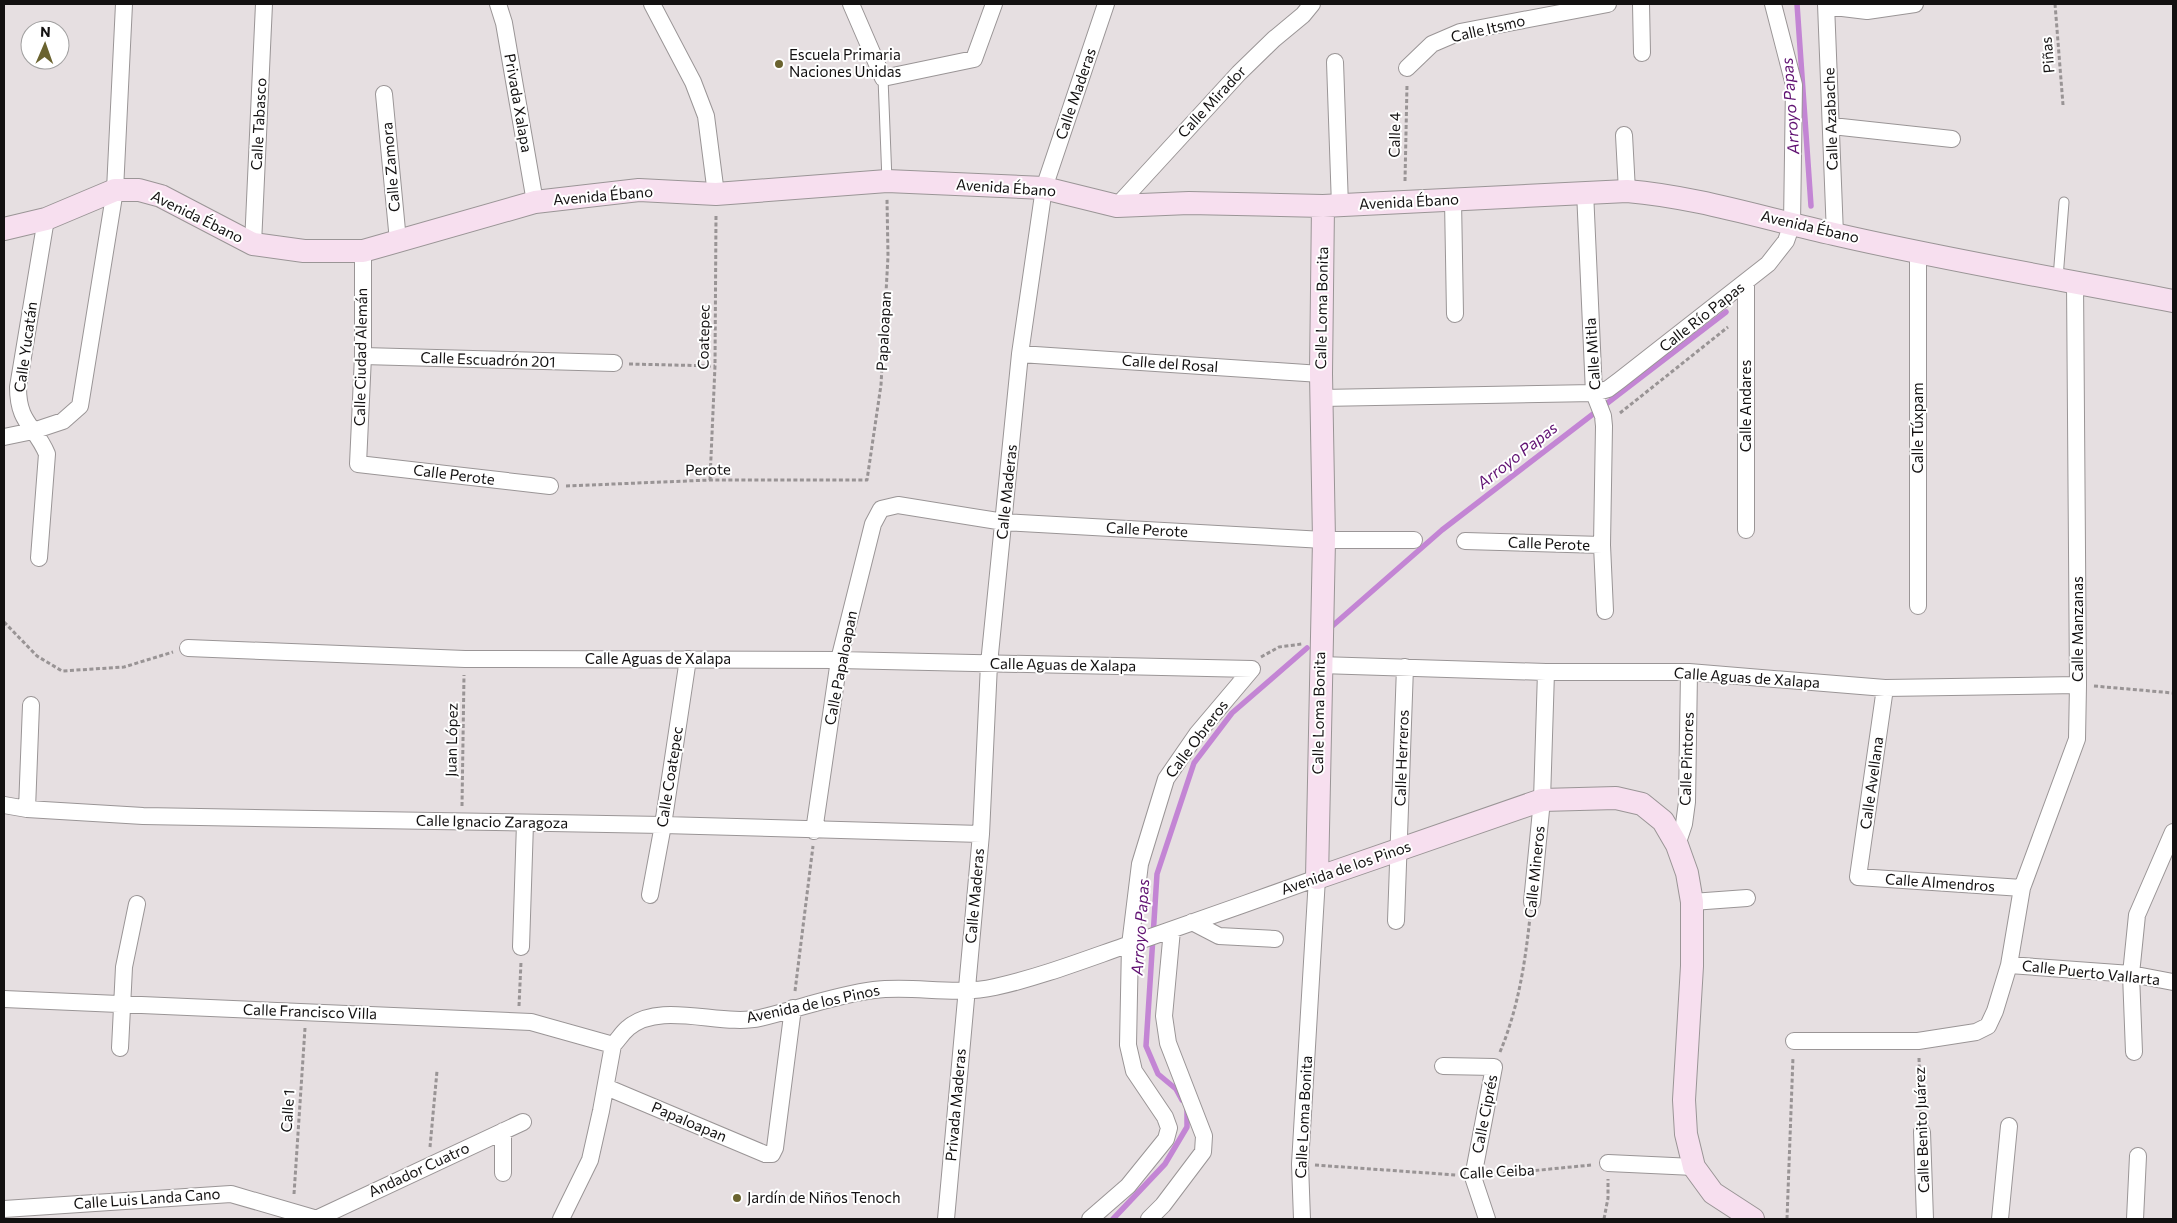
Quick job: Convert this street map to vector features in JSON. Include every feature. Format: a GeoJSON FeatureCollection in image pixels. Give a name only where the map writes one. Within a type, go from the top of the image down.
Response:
{"type":"FeatureCollection","features":[{"type":"Feature","properties":{"kind":"main road","name":"Avenida Ébano"},"geometry":{"type":"LineString","coordinates":[[4,229],[46,219],[115,190],[139,190],[161,196],[253,244],[304,251],[362,250],[535,202],[639,190],[716,194],[887,181],[1044,188],[1117,206],[1189,203],[1332,206],[1627,191],[1663,194],[1703,201],[1835,234],[2173,301]]}},
{"type":"Feature","properties":{"kind":"main road","name":"Calle Loma Bonita"},"geometry":{"type":"LineString","coordinates":[[1317,878],[1324,540],[1321,374],[1332,206]]}},
{"type":"Feature","properties":{"kind":"main road","name":"Avenida de los Pinos"},"geometry":{"type":"LineString","coordinates":[[1317,878],[1542,800],[1616,798],[1642,804],[1663,820],[1677,844],[1687,873],[1692,902],[1692,966],[1684,1100],[1686,1134],[1694,1167],[1712,1193],[1753,1219]]}},
{"type":"Feature","properties":{"kind":"street"},"geometry":{"type":"LineString","coordinates":[[4,437],[33,432],[63,421],[80,406],[115,190],[124,4]]}},
{"type":"Feature","properties":{"kind":"street","name":"Calle Tabasco"},"geometry":{"type":"LineString","coordinates":[[253,244],[264,4]]}},
{"type":"Feature","properties":{"kind":"street","name":"Privada Xalapa"},"geometry":{"type":"LineString","coordinates":[[498,4],[504,23],[535,202]]}},
{"type":"Feature","properties":{"kind":"street"},"geometry":{"type":"LineString","coordinates":[[652,4],[693,82],[706,116],[716,194]]}},
{"type":"Feature","properties":{"kind":"street"},"geometry":{"type":"LineString","coordinates":[[851,4],[883,78],[974,59],[994,4]]}},
{"type":"Feature","properties":{"kind":"street","name":"Calle Maderas"},"geometry":{"type":"LineString","coordinates":[[967,991],[980,834],[989,664],[1020,354],[1044,188],[1106,4]]}},
{"type":"Feature","properties":{"kind":"street","name":"Calle Mirador"},"geometry":{"type":"LineString","coordinates":[[1117,206],[1239,73],[1312,4]]}},
{"type":"Feature","properties":{"kind":"street","name":"Calle Itsmo"},"geometry":{"type":"LineString","coordinates":[[1408,68],[1432,44],[1460,32],[1608,4]]}},
{"type":"Feature","properties":{"kind":"street"},"geometry":{"type":"LineString","coordinates":[[1641,4],[1642,53]]}},
{"type":"Feature","properties":{"kind":"street"},"geometry":{"type":"LineString","coordinates":[[1773,4],[1794,85],[1792,224]]}},
{"type":"Feature","properties":{"kind":"street"},"geometry":{"type":"LineString","coordinates":[[1826,5],[1867,11],[1915,4]]}},
{"type":"Feature","properties":{"kind":"street","name":"Calle Azabache"},"geometry":{"type":"LineString","coordinates":[[1826,5],[1835,234]]}},
{"type":"Feature","properties":{"kind":"street"},"geometry":{"type":"LineString","coordinates":[[1332,206],[1335,62]]}},
{"type":"Feature","properties":{"kind":"street","name":"Calle Zamora"},"geometry":{"type":"LineString","coordinates":[[384,94],[398,241]]}},
{"type":"Feature","properties":{"kind":"street"},"geometry":{"type":"LineString","coordinates":[[1832,126],[1952,139]]}},
{"type":"Feature","properties":{"kind":"street"},"geometry":{"type":"LineString","coordinates":[[1624,135],[1627,191]]}},
{"type":"Feature","properties":{"kind":"street","name":"Calle Mitla"},"geometry":{"type":"LineString","coordinates":[[1585,192],[1600,410],[1605,611]]}},
{"type":"Feature","properties":{"kind":"street"},"geometry":{"type":"LineString","coordinates":[[1454,200],[1455,314]]}},
{"type":"Feature","properties":{"kind":"street","name":"Calle Yucatán"},"geometry":{"type":"LineString","coordinates":[[39,558],[47,454],[42,442],[24,419],[18,405],[18,387],[46,219]]}},
{"type":"Feature","properties":{"kind":"street","name":"Calle Río Papas"},"geometry":{"type":"LineString","coordinates":[[1600,410],[1608,388],[1746,283],[1780,252],[1792,224]]}},
{"type":"Feature","properties":{"kind":"street","name":"Calle Ciudad Alemán"},"geometry":{"type":"LineString","coordinates":[[358,464],[363,356],[362,250]]}},
{"type":"Feature","properties":{"kind":"street","name":"Calle Túxpam"},"geometry":{"type":"LineString","coordinates":[[1918,251],[1918,606]]}},
{"type":"Feature","properties":{"kind":"street","name":"Calle Manzanas"},"geometry":{"type":"LineString","coordinates":[[1918,1041],[1976,1032],[1988,1026],[1995,1011],[2009,965],[2022,888],[2077,739],[2078,685],[2067,280]]}},
{"type":"Feature","properties":{"kind":"street","name":"Calle Andares"},"geometry":{"type":"LineString","coordinates":[[1746,283],[1746,530]]}},
{"type":"Feature","properties":{"kind":"street","name":"Calle del Rosal"},"geometry":{"type":"LineString","coordinates":[[1020,354],[1321,374]]}},
{"type":"Feature","properties":{"kind":"street","name":"Calle Escuadrón 201"},"geometry":{"type":"LineString","coordinates":[[363,356],[614,363]]}},
{"type":"Feature","properties":{"kind":"street"},"geometry":{"type":"LineString","coordinates":[[1321,398],[1600,410]]}},
{"type":"Feature","properties":{"kind":"street","name":"Calle Perote"},"geometry":{"type":"LineString","coordinates":[[358,464],[550,486]]}},
{"type":"Feature","properties":{"kind":"street","name":"Calle Perote"},"geometry":{"type":"LineString","coordinates":[[881,509],[898,505],[1004,522],[1324,540],[1414,540]]}},
{"type":"Feature","properties":{"kind":"street","name":"Calle Papaloapan"},"geometry":{"type":"LineString","coordinates":[[814,831],[840,660],[873,524],[881,509]]}},
{"type":"Feature","properties":{"kind":"street","name":"Calle Perote"},"geometry":{"type":"LineString","coordinates":[[1465,541],[1602,545]]}},
{"type":"Feature","properties":{"kind":"street","name":"Calle Aguas de Xalapa"},"geometry":{"type":"LineString","coordinates":[[188,648],[465,659],[840,660],[1252,669]]}},
{"type":"Feature","properties":{"kind":"street","name":"Calle Coatepec"},"geometry":{"type":"LineString","coordinates":[[650,895],[663,825],[688,659]]}},
{"type":"Feature","properties":{"kind":"street","name":"Calle Aguas de Xalapa"},"geometry":{"type":"LineString","coordinates":[[1320,665],[1546,672],[1689,672],[1886,688],[2078,685]]}},
{"type":"Feature","properties":{"kind":"street","name":"Calle Herreros"},"geometry":{"type":"LineString","coordinates":[[1396,921],[1405,667]]}},
{"type":"Feature","properties":{"kind":"street","name":"Calle Obreros"},"geometry":{"type":"LineString","coordinates":[[1090,1219],[1128,1186],[1166,1139],[1169,1128],[1165,1117],[1134,1071],[1128,1045],[1140,864],[1166,779],[1197,734],[1252,669]]}},
{"type":"Feature","properties":{"kind":"street","name":"Calle Mineros"},"geometry":{"type":"LineString","coordinates":[[1532,902],[1542,800],[1546,672]]}},
{"type":"Feature","properties":{"kind":"street","name":"Calle Pintores"},"geometry":{"type":"LineString","coordinates":[[1677,844],[1684,824],[1687,802],[1689,672]]}},
{"type":"Feature","properties":{"kind":"street","name":"Calle Avellana"},"geometry":{"type":"LineString","coordinates":[[1858,877],[1886,688]]}},
{"type":"Feature","properties":{"kind":"street"},"geometry":{"type":"LineString","coordinates":[[27,809],[31,705]]}},
{"type":"Feature","properties":{"kind":"street","name":"Calle Ignacio Zaragoza"},"geometry":{"type":"LineString","coordinates":[[4,806],[142,816],[663,825],[814,831],[980,834]]}},
{"type":"Feature","properties":{"kind":"street"},"geometry":{"type":"LineString","coordinates":[[521,947],[525,823]]}},
{"type":"Feature","properties":{"kind":"street"},"geometry":{"type":"LineString","coordinates":[[2134,1052],[2130,974],[2138,915],[2173,832]]}},
{"type":"Feature","properties":{"kind":"street","name":"Calle Almendros"},"geometry":{"type":"LineString","coordinates":[[1858,877],[2022,888]]}},
{"type":"Feature","properties":{"kind":"street","name":"Avenida de los Pinos"},"geometry":{"type":"LineString","coordinates":[[613,1045],[628,1027],[648,1017],[673,1015],[726,1020],[759,1018],[793,1008],[874,990],[918,988],[967,991],[1017,982],[1135,943],[1317,878]]}},
{"type":"Feature","properties":{"kind":"street","name":"Calle Loma Bonita"},"geometry":{"type":"LineString","coordinates":[[1302,1219],[1300,1164],[1317,878]]}},
{"type":"Feature","properties":{"kind":"street"},"geometry":{"type":"LineString","coordinates":[[1692,902],[1747,898]]}},
{"type":"Feature","properties":{"kind":"street"},"geometry":{"type":"LineString","coordinates":[[120,1048],[124,967],[137,904]]}},
{"type":"Feature","properties":{"kind":"street"},"geometry":{"type":"LineString","coordinates":[[1192,922],[1219,936],[1275,939]]}},
{"type":"Feature","properties":{"kind":"street"},"geometry":{"type":"LineString","coordinates":[[1149,1219],[1163,1206],[1203,1152],[1204,1136],[1168,1043],[1164,1016],[1166,932]]}},
{"type":"Feature","properties":{"kind":"street","name":"Calle Puerto Vallarta"},"geometry":{"type":"LineString","coordinates":[[2009,965],[2130,974],[2173,982]]}},
{"type":"Feature","properties":{"kind":"street","name":"Privada Maderas"},"geometry":{"type":"LineString","coordinates":[[946,1219],[967,991]]}},
{"type":"Feature","properties":{"kind":"street","name":"Calle Francisco Villa"},"geometry":{"type":"LineString","coordinates":[[4,999],[519,1021],[531,1022],[613,1045]]}},
{"type":"Feature","properties":{"kind":"street","name":"Papaloapan"},"geometry":{"type":"LineString","coordinates":[[606,1087],[765,1154],[772,1154],[775,1148],[793,1008]]}},
{"type":"Feature","properties":{"kind":"street"},"geometry":{"type":"LineString","coordinates":[[1794,1041],[1918,1041]]}},
{"type":"Feature","properties":{"kind":"street"},"geometry":{"type":"LineString","coordinates":[[561,1219],[590,1160],[613,1045]]}},
{"type":"Feature","properties":{"kind":"street"},"geometry":{"type":"LineString","coordinates":[[1442,1066],[1494,1067]]}},
{"type":"Feature","properties":{"kind":"street","name":"Calle Ciprés"},"geometry":{"type":"LineString","coordinates":[[1487,1219],[1473,1176],[1494,1067]]}},
{"type":"Feature","properties":{"kind":"street","name":"Andador Cuatro"},"geometry":{"type":"LineString","coordinates":[[316,1219],[523,1122]]}},
{"type":"Feature","properties":{"kind":"street"},"geometry":{"type":"LineString","coordinates":[[2000,1219],[2009,1126]]}},
{"type":"Feature","properties":{"kind":"street"},"geometry":{"type":"LineString","coordinates":[[503,1131],[503,1173]]}},
{"type":"Feature","properties":{"kind":"street","name":"Calle Benito Juárez"},"geometry":{"type":"LineString","coordinates":[[1922,1132],[1925,1219]]}},
{"type":"Feature","properties":{"kind":"street"},"geometry":{"type":"LineString","coordinates":[[2135,1219],[2138,1156]]}},
{"type":"Feature","properties":{"kind":"street"},"geometry":{"type":"LineString","coordinates":[[1608,1164],[1694,1167]]}},
{"type":"Feature","properties":{"kind":"street","name":"Calle Luis Landa Cano"},"geometry":{"type":"LineString","coordinates":[[4,1209],[231,1194],[316,1219]]}},
{"type":"Feature","properties":{"kind":"lane"},"geometry":{"type":"LineString","coordinates":[[883,78],[887,181]]}},
{"type":"Feature","properties":{"kind":"lane"},"geometry":{"type":"LineString","coordinates":[[2064,202],[2067,280]]}},
{"type":"Feature","properties":{"kind":"path","name":"Piñas"},"geometry":{"type":"LineString","coordinates":[[2055,4],[2063,105]]}},
{"type":"Feature","properties":{"kind":"path","name":"Calle 4"},"geometry":{"type":"LineString","coordinates":[[1405,202],[1408,68]]}},
{"type":"Feature","properties":{"kind":"path","name":"Papaloapan"},"geometry":{"type":"LineString","coordinates":[[867,480],[881,385],[888,256],[887,181]]}},
{"type":"Feature","properties":{"kind":"path","name":"Coatepec"},"geometry":{"type":"LineString","coordinates":[[710,480],[715,366],[716,194]]}},
{"type":"Feature","properties":{"kind":"path"},"geometry":{"type":"LineString","coordinates":[[1600,410],[1746,312]]}},
{"type":"Feature","properties":{"kind":"path"},"geometry":{"type":"LineString","coordinates":[[614,363],[715,366]]}},
{"type":"Feature","properties":{"kind":"path","name":"Perote"},"geometry":{"type":"LineString","coordinates":[[550,486],[710,480],[867,480]]}},
{"type":"Feature","properties":{"kind":"path"},"geometry":{"type":"LineString","coordinates":[[4,622],[38,656],[62,671],[124,667],[188,648]]}},
{"type":"Feature","properties":{"kind":"path"},"geometry":{"type":"LineString","coordinates":[[1252,669],[1262,656],[1279,647],[1300,645],[1321,633]]}},
{"type":"Feature","properties":{"kind":"path","name":"Juan López"},"geometry":{"type":"LineString","coordinates":[[462,822],[465,659]]}},
{"type":"Feature","properties":{"kind":"path"},"geometry":{"type":"LineString","coordinates":[[2078,685],[2173,693]]}},
{"type":"Feature","properties":{"kind":"path"},"geometry":{"type":"LineString","coordinates":[[793,1008],[814,831]]}},
{"type":"Feature","properties":{"kind":"path","name":"Calle Mineros"},"geometry":{"type":"LineString","coordinates":[[1494,1067],[1510,1030],[1524,976],[1532,902]]}},
{"type":"Feature","properties":{"kind":"path"},"geometry":{"type":"LineString","coordinates":[[519,1021],[521,947]]}},
{"type":"Feature","properties":{"kind":"path","name":"Calle 1"},"geometry":{"type":"LineString","coordinates":[[293,1211],[306,1012]]}},
{"type":"Feature","properties":{"kind":"path"},"geometry":{"type":"LineString","coordinates":[[1787,1219],[1794,1041]]}},
{"type":"Feature","properties":{"kind":"path","name":"Calle Benito Juárez"},"geometry":{"type":"LineString","coordinates":[[1918,1041],[1922,1132]]}},
{"type":"Feature","properties":{"kind":"path"},"geometry":{"type":"LineString","coordinates":[[429,1166],[437,1071]]}},
{"type":"Feature","properties":{"kind":"path","name":"Calle Ceiba"},"geometry":{"type":"LineString","coordinates":[[1300,1164],[1473,1176],[1608,1164]]}},
{"type":"Feature","properties":{"kind":"path"},"geometry":{"type":"LineString","coordinates":[[1604,1219],[1608,1198],[1608,1164]]}},
{"type":"Feature","properties":{"kind":"waterway","name":"Arroyo Papas"},"geometry":{"type":"LineString","coordinates":[[1797,4],[1811,206]]}},
{"type":"Feature","properties":{"kind":"waterway","name":"Arroyo Papas"},"geometry":{"type":"LineString","coordinates":[[1330,628],[1442,530],[1726,312]]}},
{"type":"Feature","properties":{"kind":"waterway","name":"Arroyo Papas"},"geometry":{"type":"LineString","coordinates":[[1182,1100],[1176,1089],[1158,1074],[1146,1046],[1157,874],[1194,763],[1232,713],[1307,648]]}},
{"type":"Feature","properties":{"kind":"waterway","name":"Arroyo Papas"},"geometry":{"type":"LineString","coordinates":[[1113,1219],[1165,1164],[1187,1127],[1187,1108]]}},
{"type":"Feature","properties":{"kind":"place","name":"Escuela Primaria Naciones Unidas"},"geometry":{"type":"Point","coordinates":[779,64]}},
{"type":"Feature","properties":{"kind":"place","name":"Jardín de Niños Tenoch"},"geometry":{"type":"Point","coordinates":[737,1198]}}]}
